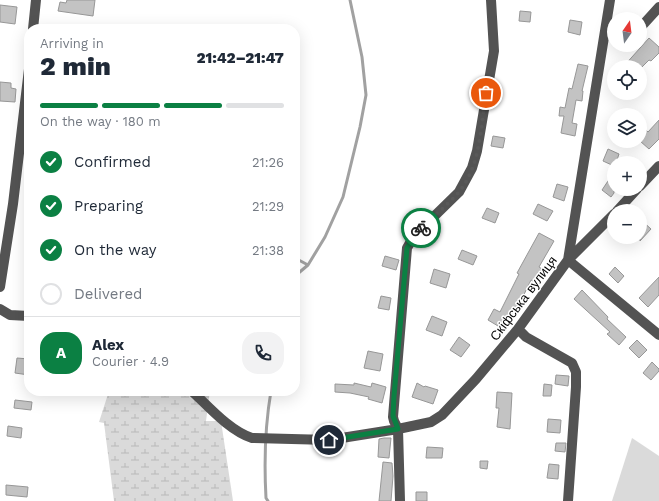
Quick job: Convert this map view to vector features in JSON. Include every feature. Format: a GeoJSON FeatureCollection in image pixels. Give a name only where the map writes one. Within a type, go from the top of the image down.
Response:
{"type":"FeatureCollection","features":[{"type":"Feature","properties":{"kind":"street"},"geometry":{"type":"LineString","coordinates":[[34,24],[36,0]]}},
{"type":"Feature","properties":{"kind":"street"},"geometry":{"type":"LineString","coordinates":[[400,501],[398,429],[393,416],[407,248],[414,236],[459,192],[472,168],[477,151],[494,51],[491,0]]}},
{"type":"Feature","properties":{"kind":"street","name":"Скіфська вулиця"},"geometry":{"type":"LineString","coordinates":[[610,0],[610,12]]}},
{"type":"Feature","properties":{"kind":"street"},"geometry":{"type":"LineString","coordinates":[[647,20],[659,7]]}},
{"type":"Feature","properties":{"kind":"street","name":"Скіфська вулиця"},"geometry":{"type":"LineString","coordinates":[[198,396],[242,435],[252,438],[329,440],[398,429],[430,422],[442,415],[518,329],[568,260],[607,47]]}},
{"type":"Feature","properties":{"kind":"street"},"geometry":{"type":"LineString","coordinates":[[0,287],[24,109]]}},
{"type":"Feature","properties":{"kind":"street"},"geometry":{"type":"LineString","coordinates":[[647,179],[659,166]]}},
{"type":"Feature","properties":{"kind":"street"},"geometry":{"type":"LineString","coordinates":[[623,204],[631,196]]}},
{"type":"Feature","properties":{"kind":"street"},"geometry":{"type":"LineString","coordinates":[[607,221],[568,260],[658,331]]}},
{"type":"Feature","properties":{"kind":"street"},"geometry":{"type":"LineString","coordinates":[[0,309],[10,315],[24,316]]}},
{"type":"Feature","properties":{"kind":"street"},"geometry":{"type":"LineString","coordinates":[[518,329],[526,337],[572,363],[576,372],[568,501]]}},
{"type":"Feature","properties":{"kind":"green space"},"geometry":{"type":"Polygon","coordinates":[[[107,396],[209,396],[206,421],[221,421],[233,501],[114,501],[104,423],[99,422],[107,396]]]}},
{"type":"Feature","properties":{"kind":"green space"},"geometry":{"type":"Polygon","coordinates":[[[632,438],[659,456],[659,501],[612,501],[632,438]]]}},
{"type":"Feature","properties":{"kind":"building"},"geometry":{"type":"Polygon","coordinates":[[[67,0],[95,0],[93,16],[58,11],[60,2],[66,3],[67,0]]]}},
{"type":"Feature","properties":{"kind":"building"},"geometry":{"type":"Polygon","coordinates":[[[0,5],[17,7],[15,24],[0,22],[0,5]]]}},
{"type":"Feature","properties":{"kind":"building"},"geometry":{"type":"Polygon","coordinates":[[[520,11],[531,12],[530,22],[519,21],[520,11]]]}},
{"type":"Feature","properties":{"kind":"building"},"geometry":{"type":"Polygon","coordinates":[[[570,20],[582,22],[580,35],[568,32],[570,20]]]}},
{"type":"Feature","properties":{"kind":"building"},"geometry":{"type":"Polygon","coordinates":[[[649,38],[659,47],[659,53],[651,61],[649,60],[647,62],[647,60],[629,60],[636,52],[647,52],[647,40],[649,38]]]}},
{"type":"Feature","properties":{"kind":"building"},"geometry":{"type":"Polygon","coordinates":[[[578,64],[588,66],[582,91],[582,101],[576,100],[572,123],[577,124],[575,136],[561,133],[564,116],[559,116],[560,107],[565,108],[569,88],[572,89],[578,64]]]}},
{"type":"Feature","properties":{"kind":"building"},"geometry":{"type":"Polygon","coordinates":[[[0,82],[11,83],[11,88],[16,89],[15,102],[0,101],[0,82]]]}},
{"type":"Feature","properties":{"kind":"building"},"geometry":{"type":"Polygon","coordinates":[[[659,120],[659,139],[649,149],[647,147],[647,131],[648,132],[659,120]]]}},
{"type":"Feature","properties":{"kind":"building"},"geometry":{"type":"Polygon","coordinates":[[[493,136],[505,138],[503,148],[491,146],[493,136]]]}},
{"type":"Feature","properties":{"kind":"building"},"geometry":{"type":"Polygon","coordinates":[[[608,149],[619,154],[618,156],[607,156],[607,163],[603,161],[608,149]]]}},
{"type":"Feature","properties":{"kind":"building"},"geometry":{"type":"Polygon","coordinates":[[[607,182],[607,194],[602,190],[607,182]]]}},
{"type":"Feature","properties":{"kind":"building"},"geometry":{"type":"Polygon","coordinates":[[[557,184],[568,187],[564,201],[553,197],[557,184]]]}},
{"type":"Feature","properties":{"kind":"building"},"geometry":{"type":"Polygon","coordinates":[[[538,204],[553,211],[547,221],[533,214],[538,204]]]}},
{"type":"Feature","properties":{"kind":"building"},"geometry":{"type":"Polygon","coordinates":[[[487,208],[499,213],[495,223],[482,218],[487,208]]]}},
{"type":"Feature","properties":{"kind":"building"},"geometry":{"type":"Polygon","coordinates":[[[647,225],[651,229],[647,233],[647,225]]]}},
{"type":"Feature","properties":{"kind":"building"},"geometry":{"type":"Polygon","coordinates":[[[539,233],[554,241],[539,267],[542,269],[535,282],[531,280],[517,309],[515,308],[503,329],[488,320],[494,309],[500,312],[519,274],[517,273],[539,233]]]}},
{"type":"Feature","properties":{"kind":"building"},"geometry":{"type":"Polygon","coordinates":[[[462,250],[477,256],[473,265],[458,259],[462,250]]]}},
{"type":"Feature","properties":{"kind":"building"},"geometry":{"type":"Polygon","coordinates":[[[385,256],[399,260],[396,270],[382,266],[385,256]]]}},
{"type":"Feature","properties":{"kind":"building"},"geometry":{"type":"Polygon","coordinates":[[[615,267],[624,276],[618,283],[609,274],[615,267]]]}},
{"type":"Feature","properties":{"kind":"building"},"geometry":{"type":"Polygon","coordinates":[[[434,269],[450,274],[446,288],[430,283],[434,269]]]}},
{"type":"Feature","properties":{"kind":"building"},"geometry":{"type":"Polygon","coordinates":[[[659,277],[659,295],[648,307],[639,298],[659,277]]]}},
{"type":"Feature","properties":{"kind":"building"},"geometry":{"type":"Polygon","coordinates":[[[582,290],[608,317],[607,319],[626,337],[619,345],[607,334],[610,332],[574,299],[582,290]]]}},
{"type":"Feature","properties":{"kind":"building"},"geometry":{"type":"Polygon","coordinates":[[[381,296],[391,298],[389,310],[378,308],[381,296]]]}},
{"type":"Feature","properties":{"kind":"building"},"geometry":{"type":"Polygon","coordinates":[[[432,316],[447,322],[442,336],[426,330],[432,316]]]}},
{"type":"Feature","properties":{"kind":"building"},"geometry":{"type":"Polygon","coordinates":[[[459,337],[470,345],[461,357],[450,350],[459,337]]]}},
{"type":"Feature","properties":{"kind":"building"},"geometry":{"type":"Polygon","coordinates":[[[637,340],[647,350],[639,358],[629,348],[637,340]]]}},
{"type":"Feature","properties":{"kind":"building"},"geometry":{"type":"Polygon","coordinates":[[[368,351],[383,354],[380,371],[364,368],[368,351]]]}},
{"type":"Feature","properties":{"kind":"building"},"geometry":{"type":"Polygon","coordinates":[[[17,358],[24,359],[24,374],[15,373],[17,358]]]}},
{"type":"Feature","properties":{"kind":"building"},"geometry":{"type":"Polygon","coordinates":[[[652,362],[659,369],[659,371],[651,380],[643,373],[652,362]]]}},
{"type":"Feature","properties":{"kind":"building"},"geometry":{"type":"Polygon","coordinates":[[[556,375],[569,376],[568,386],[555,384],[556,375]]]}},
{"type":"Feature","properties":{"kind":"building"},"geometry":{"type":"Polygon","coordinates":[[[354,383],[371,387],[372,383],[386,387],[382,403],[368,399],[369,397],[335,392],[335,384],[354,385],[354,383]]]}},
{"type":"Feature","properties":{"kind":"building"},"geometry":{"type":"Polygon","coordinates":[[[417,383],[424,387],[438,390],[433,404],[412,397],[417,383]]]}},
{"type":"Feature","properties":{"kind":"building"},"geometry":{"type":"Polygon","coordinates":[[[544,384],[552,385],[551,396],[543,396],[544,384]]]}},
{"type":"Feature","properties":{"kind":"building"},"geometry":{"type":"Polygon","coordinates":[[[497,392],[512,393],[510,429],[497,427],[499,408],[496,408],[497,392]]]}},
{"type":"Feature","properties":{"kind":"building"},"geometry":{"type":"Polygon","coordinates":[[[15,400],[32,402],[31,410],[14,408],[15,400]]]}},
{"type":"Feature","properties":{"kind":"building"},"geometry":{"type":"Polygon","coordinates":[[[548,419],[561,420],[560,433],[547,432],[548,419]]]}},
{"type":"Feature","properties":{"kind":"building"},"geometry":{"type":"Polygon","coordinates":[[[8,426],[22,428],[21,438],[7,436],[8,426]]]}},
{"type":"Feature","properties":{"kind":"building"},"geometry":{"type":"Polygon","coordinates":[[[391,438],[389,458],[378,457],[379,439],[391,438]]]}},
{"type":"Feature","properties":{"kind":"building"},"geometry":{"type":"Polygon","coordinates":[[[556,443],[566,443],[565,452],[555,451],[556,443]]]}},
{"type":"Feature","properties":{"kind":"building"},"geometry":{"type":"Polygon","coordinates":[[[427,447],[443,448],[442,458],[426,458],[427,447]]]}},
{"type":"Feature","properties":{"kind":"building"},"geometry":{"type":"Polygon","coordinates":[[[480,461],[488,461],[487,469],[480,468],[480,461]]]}},
{"type":"Feature","properties":{"kind":"building"},"geometry":{"type":"Polygon","coordinates":[[[383,462],[392,463],[393,476],[391,501],[379,501],[383,462]]]}},
{"type":"Feature","properties":{"kind":"building"},"geometry":{"type":"Polygon","coordinates":[[[549,464],[559,465],[558,479],[547,478],[549,464]]]}},
{"type":"Feature","properties":{"kind":"building"},"geometry":{"type":"Polygon","coordinates":[[[6,485],[28,487],[27,497],[6,495],[6,485]]]}},
{"type":"Feature","properties":{"kind":"building"},"geometry":{"type":"Polygon","coordinates":[[[416,492],[427,492],[427,501],[416,501],[416,492]]]}},
{"type":"Feature","properties":{"kind":"waterway"},"geometry":{"type":"LineString","coordinates":[[300,272],[308,265],[325,237],[343,197],[366,95],[362,57],[350,0]]}},
{"type":"Feature","properties":{"kind":"waterway"},"geometry":{"type":"LineString","coordinates":[[300,261],[308,265]]}},
{"type":"Feature","properties":{"kind":"waterway"},"geometry":{"type":"LineString","coordinates":[[268,501],[266,498],[265,458],[267,417],[270,396]]}},
{"type":"Feature","properties":{"kind":"way so far"},"geometry":{"type":"LineString","coordinates":[[421,228],[459,192],[472,168],[477,151],[486,93]]}},
{"type":"Feature","properties":{"kind":"route"},"geometry":{"type":"LineString","coordinates":[[329,440],[398,429],[393,416],[407,248],[421,228]]}}]}
